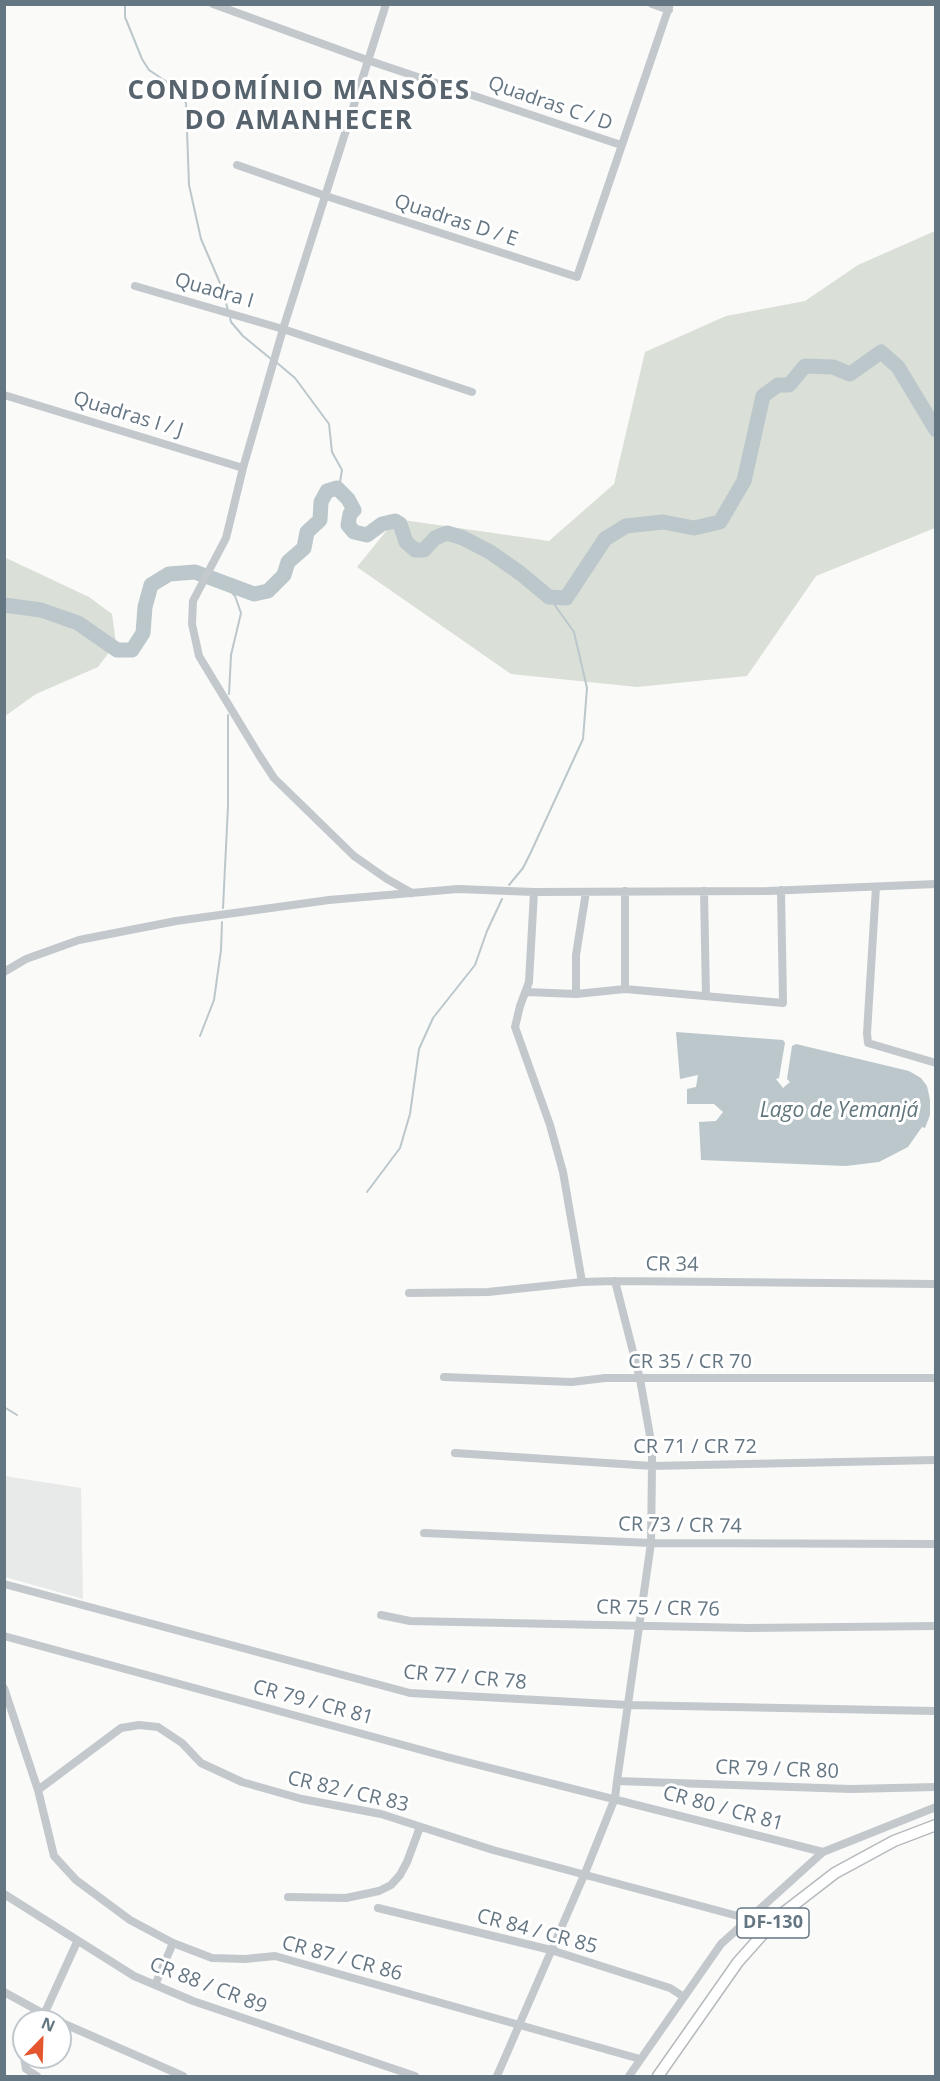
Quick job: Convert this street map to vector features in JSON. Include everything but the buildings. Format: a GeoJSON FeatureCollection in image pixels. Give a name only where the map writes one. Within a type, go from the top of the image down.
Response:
{"type":"FeatureCollection","features":[{"type":"Feature","properties":{"kind":"main road","name":"DF-130"},"geometry":{"type":"LineString","coordinates":[[658,2076],[738,1962],[778,1917],[835,1873],[894,1840],[936,1825]]}},
{"type":"Feature","properties":{"kind":"street","name":"Quadras C / D"},"geometry":{"type":"LineString","coordinates":[[213,4],[367,60],[621,145]]}},
{"type":"Feature","properties":{"kind":"street"},"geometry":{"type":"LineString","coordinates":[[386,4],[283,329],[243,468],[226,538],[193,601],[192,624],[199,656],[274,778],[354,856],[412,893]]}},
{"type":"Feature","properties":{"kind":"street"},"geometry":{"type":"LineString","coordinates":[[621,145],[669,7],[652,4]]}},
{"type":"Feature","properties":{"kind":"street","name":"Quadras D / E"},"geometry":{"type":"LineString","coordinates":[[237,165],[577,277],[621,145]]}},
{"type":"Feature","properties":{"kind":"street","name":"Quadra I"},"geometry":{"type":"LineString","coordinates":[[135,286],[283,329],[472,392]]}},
{"type":"Feature","properties":{"kind":"street","name":"Quadras I / J"},"geometry":{"type":"LineString","coordinates":[[4,395],[243,468]]}},
{"type":"Feature","properties":{"kind":"street"},"geometry":{"type":"LineString","coordinates":[[4,972],[26,959],[79,940],[176,921],[328,900],[458,890],[704,891],[936,884]]}},
{"type":"Feature","properties":{"kind":"street"},"geometry":{"type":"LineString","coordinates":[[876,887],[868,1043],[936,1063]]}},
{"type":"Feature","properties":{"kind":"street"},"geometry":{"type":"LineString","coordinates":[[526,992],[576,994],[625,989],[783,1003],[781,890]]}},
{"type":"Feature","properties":{"kind":"street"},"geometry":{"type":"LineString","coordinates":[[625,891],[625,989]]}},
{"type":"Feature","properties":{"kind":"street"},"geometry":{"type":"LineString","coordinates":[[704,891],[706,995]]}},
{"type":"Feature","properties":{"kind":"street"},"geometry":{"type":"LineString","coordinates":[[534,892],[530,982],[520,1006],[515,1027],[550,1125],[563,1172],[582,1282]]}},
{"type":"Feature","properties":{"kind":"street"},"geometry":{"type":"LineString","coordinates":[[576,994],[576,955],[586,892]]}},
{"type":"Feature","properties":{"kind":"street"},"geometry":{"type":"LineString","coordinates":[[496,2076],[585,1873],[615,1798],[651,1543],[652,1447],[640,1379],[615,1281]]}},
{"type":"Feature","properties":{"kind":"street","name":"CR 34"},"geometry":{"type":"LineString","coordinates":[[409,1293],[488,1292],[582,1282],[615,1281],[936,1284]]}},
{"type":"Feature","properties":{"kind":"street","name":"CR 35 / CR 70"},"geometry":{"type":"LineString","coordinates":[[444,1377],[572,1382],[605,1378],[936,1378]]}},
{"type":"Feature","properties":{"kind":"street","name":"CR 71 / CR 72"},"geometry":{"type":"LineString","coordinates":[[455,1453],[652,1466],[936,1460]]}},
{"type":"Feature","properties":{"kind":"street","name":"CR 73 / CR 74"},"geometry":{"type":"LineString","coordinates":[[424,1533],[651,1543],[936,1544]]}},
{"type":"Feature","properties":{"kind":"street","name":"CR 77 / CR 78"},"geometry":{"type":"LineString","coordinates":[[4,1584],[410,1693],[628,1705],[936,1711]]}},
{"type":"Feature","properties":{"kind":"street","name":"CR 75 / CR 76"},"geometry":{"type":"LineString","coordinates":[[381,1615],[410,1621],[749,1628],[936,1626]]}},
{"type":"Feature","properties":{"kind":"street","name":"CR 79 / CR 81"},"geometry":{"type":"LineString","coordinates":[[4,1636],[447,1757],[615,1798]]}},
{"type":"Feature","properties":{"kind":"street","name":"CR 87 / CR 86"},"geometry":{"type":"LineString","coordinates":[[4,1688],[6,1702],[38,1790],[54,1856],[76,1880],[130,1920],[173,1943],[212,1958],[245,1959],[275,1956],[640,2059]]}},
{"type":"Feature","properties":{"kind":"street","name":"CR 82 / CR 83"},"geometry":{"type":"LineString","coordinates":[[38,1790],[121,1728],[140,1725],[158,1727],[182,1743],[201,1763],[242,1782],[302,1799],[381,1814],[493,1850],[749,1919]]}},
{"type":"Feature","properties":{"kind":"street","name":"CR 79 / CR 80"},"geometry":{"type":"LineString","coordinates":[[617,1781],[851,1789],[936,1786]]}},
{"type":"Feature","properties":{"kind":"street","name":"CR 80 / CR 81"},"geometry":{"type":"LineString","coordinates":[[615,1798],[824,1852]]}},
{"type":"Feature","properties":{"kind":"street"},"geometry":{"type":"LineString","coordinates":[[628,2076],[721,1944],[824,1852],[936,1807]]}},
{"type":"Feature","properties":{"kind":"street"},"geometry":{"type":"LineString","coordinates":[[288,1897],[346,1898],[379,1891],[391,1885],[407,1862],[420,1827]]}},
{"type":"Feature","properties":{"kind":"street","name":"CR 88 / CR 89"},"geometry":{"type":"LineString","coordinates":[[4,1894],[134,1976],[193,2001],[415,2076]]}},
{"type":"Feature","properties":{"kind":"street","name":"CR 84 / CR 85"},"geometry":{"type":"LineString","coordinates":[[378,1908],[551,1950],[670,1988],[684,1997]]}},
{"type":"Feature","properties":{"kind":"street"},"geometry":{"type":"LineString","coordinates":[[46,2009],[77,1942]]}},
{"type":"Feature","properties":{"kind":"street"},"geometry":{"type":"LineString","coordinates":[[156,1985],[173,1943]]}},
{"type":"Feature","properties":{"kind":"street"},"geometry":{"type":"LineString","coordinates":[[4,1992],[29,2009]]}},
{"type":"Feature","properties":{"kind":"street"},"geometry":{"type":"LineString","coordinates":[[72,2028],[183,2076]]}},
{"type":"Feature","properties":{"kind":"shaded area"},"geometry":{"type":"Polygon","coordinates":[[[935,231],[935,528],[816,576],[747,676],[637,687],[511,674],[357,567],[396,519],[549,541],[614,484],[645,352],[726,316],[805,301],[858,265],[935,231]]]}},
{"type":"Feature","properties":{"kind":"shaded area"},"geometry":{"type":"Polygon","coordinates":[[[6,558],[89,597],[112,614],[116,643],[98,667],[36,694],[5,716],[6,558]]]}},
{"type":"Feature","properties":{"kind":"shaded area"},"geometry":{"type":"Polygon","coordinates":[[[4,1476],[81,1488],[83,1599],[5,1577],[4,1476]]]}},
{"type":"Feature","properties":{"kind":"water","name":"Lago de Yemanjá"},"geometry":{"type":"Polygon","coordinates":[[[676,1032],[783,1040],[785,1043],[779,1078],[776,1079],[783,1088],[790,1082],[787,1079],[792,1046],[796,1044],[909,1071],[921,1078],[927,1086],[930,1115],[925,1128],[922,1127],[908,1147],[879,1162],[846,1166],[701,1160],[699,1122],[716,1121],[723,1112],[714,1104],[687,1104],[687,1089],[696,1087],[698,1075],[680,1079],[676,1032]]]}},
{"type":"Feature","properties":{"kind":"waterway"},"geometry":{"type":"LineString","coordinates":[[125,4],[125,17],[142,59],[149,70],[173,86],[186,103],[189,185],[201,239],[223,290],[228,311]]}},
{"type":"Feature","properties":{"kind":"waterway"},"geometry":{"type":"LineString","coordinates":[[230,317],[231,322],[243,336],[271,359]]}},
{"type":"Feature","properties":{"kind":"waterway"},"geometry":{"type":"LineString","coordinates":[[4,605],[41,610],[78,623],[117,650],[132,650],[143,633],[145,607],[151,585],[169,574],[195,572],[254,594],[268,591],[284,575],[288,562],[304,548],[307,532],[320,520],[321,502],[327,491],[337,488],[348,499],[354,510],[350,514],[348,525],[354,532],[367,535],[382,524],[395,521],[400,524],[406,542],[415,550],[424,550],[435,538],[447,533],[463,538],[490,552],[549,597],[566,598],[605,539],[626,526],[663,522],[694,528],[720,522],[744,481],[763,396],[778,385],[789,385],[805,366],[833,367],[850,374],[881,352],[898,367],[936,430]]}},
{"type":"Feature","properties":{"kind":"waterway"},"geometry":{"type":"LineString","coordinates":[[276,362],[295,378],[329,424],[332,452],[342,470],[337,488]]}},
{"type":"Feature","properties":{"kind":"waterway"},"geometry":{"type":"LineString","coordinates":[[222,582],[235,596],[241,613],[231,655],[229,694]]}},
{"type":"Feature","properties":{"kind":"waterway"},"geometry":{"type":"LineString","coordinates":[[509,885],[523,868],[583,739],[587,688],[574,632],[549,597]]}},
{"type":"Feature","properties":{"kind":"waterway"},"geometry":{"type":"LineString","coordinates":[[223,908],[228,806],[228,715]]}},
{"type":"Feature","properties":{"kind":"waterway"},"geometry":{"type":"LineString","coordinates":[[367,1192],[400,1148],[410,1114],[419,1049],[433,1018],[475,965],[502,899]]}},
{"type":"Feature","properties":{"kind":"waterway"},"geometry":{"type":"LineString","coordinates":[[200,1036],[214,1000],[221,950],[222,922]]}},
{"type":"Feature","properties":{"kind":"waterway"},"geometry":{"type":"LineString","coordinates":[[4,1407],[17,1415]]}},
{"type":"Feature","properties":{"kind":"district","name":"CONDOMÍNIO MANSÕES DO AMANHECER"},"geometry":{"type":"Point","coordinates":[299,107]}}]}
